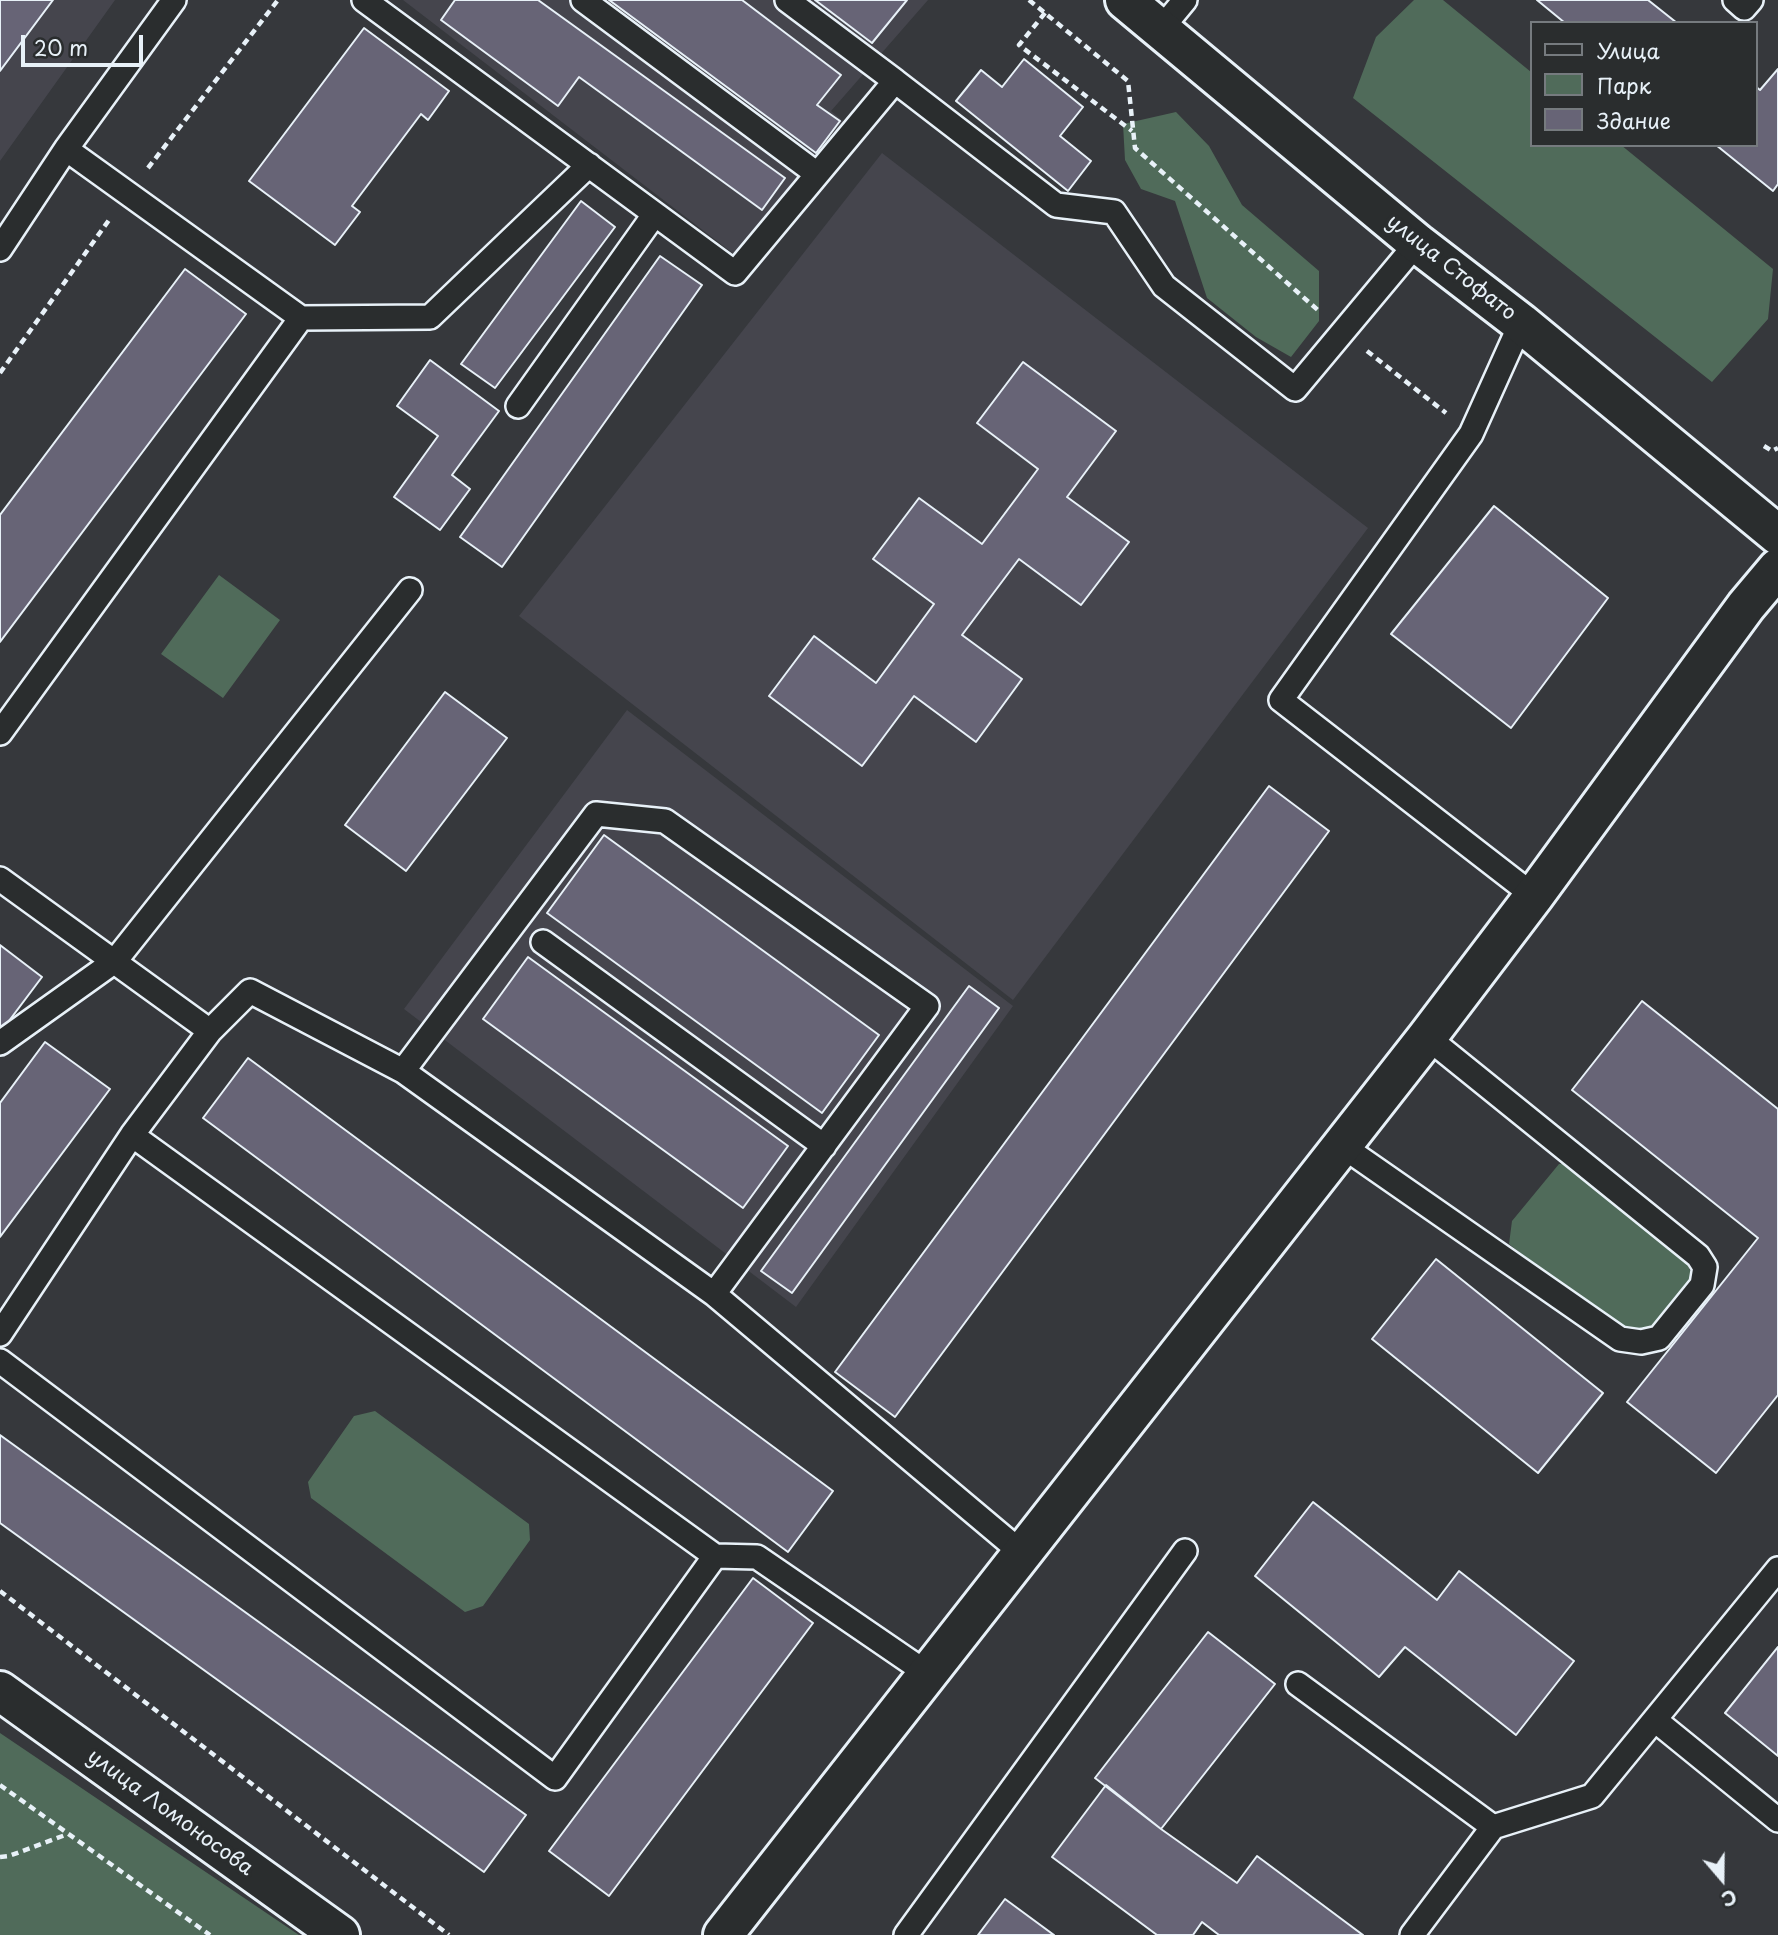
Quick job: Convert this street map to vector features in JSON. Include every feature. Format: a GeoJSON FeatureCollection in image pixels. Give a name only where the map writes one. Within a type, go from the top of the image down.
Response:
{"type":"FeatureCollection","features":[{"type":"Feature","properties":{"kind":"street","name":"улица Стофато"},"geometry":{"type":"LineString","coordinates":[[1125,0],[1417,243],[1521,323],[1778,535]]}},
{"type":"Feature","properties":{"kind":"street"},"geometry":{"type":"LineString","coordinates":[[723,1935],[1427,1037],[1534,897],[1746,606],[1778,568]]}},
{"type":"Feature","properties":{"kind":"street","name":"улица Ломоносова"},"geometry":{"type":"LineString","coordinates":[[0,1691],[340,1935]]}},
{"type":"Feature","properties":{"kind":"lane"},"geometry":{"type":"LineString","coordinates":[[0,249],[66,149],[174,0]]}},
{"type":"Feature","properties":{"kind":"lane"},"geometry":{"type":"LineString","coordinates":[[364,0],[735,273],[895,81]]}},
{"type":"Feature","properties":{"kind":"lane"},"geometry":{"type":"LineString","coordinates":[[583,0],[817,174]]}},
{"type":"Feature","properties":{"kind":"lane"},"geometry":{"type":"LineString","coordinates":[[787,0],[1056,205],[1114,212],[1164,286],[1296,389],[1417,243]]}},
{"type":"Feature","properties":{"kind":"lane"},"geometry":{"type":"LineString","coordinates":[[1161,29],[1185,0]]}},
{"type":"Feature","properties":{"kind":"lane"},"geometry":{"type":"LineString","coordinates":[[1735,0],[1744,8],[1751,0]]}},
{"type":"Feature","properties":{"kind":"lane"},"geometry":{"type":"LineString","coordinates":[[66,149],[301,318],[430,317],[589,165]]}},
{"type":"Feature","properties":{"kind":"lane"},"geometry":{"type":"LineString","coordinates":[[518,406],[654,215]]}},
{"type":"Feature","properties":{"kind":"lane"},"geometry":{"type":"LineString","coordinates":[[0,733],[301,318]]}},
{"type":"Feature","properties":{"kind":"lane"},"geometry":{"type":"LineString","coordinates":[[1521,323],[1471,433],[1281,700],[1534,897]]}},
{"type":"Feature","properties":{"kind":"lane"},"geometry":{"type":"LineString","coordinates":[[0,1043],[115,961],[410,590]]}},
{"type":"Feature","properties":{"kind":"lane"},"geometry":{"type":"LineString","coordinates":[[403,1071],[596,814],[665,821],[927,1006],[714,1294]]}},
{"type":"Feature","properties":{"kind":"lane"},"geometry":{"type":"LineString","coordinates":[[0,879],[210,1031]]}},
{"type":"Feature","properties":{"kind":"lane"},"geometry":{"type":"LineString","coordinates":[[543,942],[824,1146]]}},
{"type":"Feature","properties":{"kind":"lane"},"geometry":{"type":"LineString","coordinates":[[0,1334],[132,1135],[210,1031],[250,991],[403,1071],[714,1294],[1022,1553]]}},
{"type":"Feature","properties":{"kind":"lane"},"geometry":{"type":"LineString","coordinates":[[1340,1145],[1620,1339],[1641,1342],[1659,1338],[1702,1285],[1705,1266],[1698,1256],[1427,1037]]}},
{"type":"Feature","properties":{"kind":"lane"},"geometry":{"type":"LineString","coordinates":[[132,1135],[715,1556],[757,1557],[928,1674]]}},
{"type":"Feature","properties":{"kind":"lane"},"geometry":{"type":"LineString","coordinates":[[0,1361],[555,1777],[715,1556]]}},
{"type":"Feature","properties":{"kind":"lane"},"geometry":{"type":"LineString","coordinates":[[906,1935],[1185,1551]]}},
{"type":"Feature","properties":{"kind":"lane"},"geometry":{"type":"LineString","coordinates":[[1412,1935],[1493,1827],[1592,1797],[1778,1569]]}},
{"type":"Feature","properties":{"kind":"lane"},"geometry":{"type":"LineString","coordinates":[[1298,1684],[1493,1827]]}},
{"type":"Feature","properties":{"kind":"lane"},"geometry":{"type":"LineString","coordinates":[[1655,1720],[1778,1820]]}},
{"type":"Feature","properties":{"kind":"path"},"geometry":{"type":"LineString","coordinates":[[1029,0],[1128,81],[1135,148],[1342,331],[1471,433]]}},
{"type":"Feature","properties":{"kind":"path"},"geometry":{"type":"LineString","coordinates":[[1045,13],[1019,46],[1133,131]]}},
{"type":"Feature","properties":{"kind":"path"},"geometry":{"type":"LineString","coordinates":[[1764,446],[1772,450],[1778,448]]}},
{"type":"Feature","properties":{"kind":"path"},"geometry":{"type":"LineString","coordinates":[[0,1591],[449,1935]]}},
{"type":"Feature","properties":{"kind":"path"},"geometry":{"type":"LineString","coordinates":[[0,1785],[211,1935]]}},
{"type":"Feature","properties":{"kind":"path"},"geometry":{"type":"LineString","coordinates":[[0,1857],[69,1834]]}},
{"type":"Feature","properties":{"kind":"shaded area"},"geometry":{"type":"Polygon","coordinates":[[[0,0],[115,0],[0,161],[0,0]]]}},
{"type":"Feature","properties":{"kind":"shaded area"},"geometry":{"type":"Polygon","coordinates":[[[403,0],[928,0],[831,111],[844,122],[739,258],[403,0]]]}},
{"type":"Feature","properties":{"kind":"shaded area"},"geometry":{"type":"Polygon","coordinates":[[[882,153],[1368,528],[1013,1000],[519,616],[882,153]]]}},
{"type":"Feature","properties":{"kind":"shaded area"},"geometry":{"type":"Polygon","coordinates":[[[627,710],[1013,1006],[796,1307],[404,1009],[627,710]]]}},
{"type":"Feature","properties":{"kind":"green space"},"geometry":{"type":"Polygon","coordinates":[[[1414,0],[1443,0],[1530,71],[1530,147],[1623,147],[1773,269],[1768,319],[1712,382],[1353,98],[1376,37],[1414,0]]]}},
{"type":"Feature","properties":{"kind":"green space"},"geometry":{"type":"Polygon","coordinates":[[[1176,112],[1209,146],[1242,205],[1319,271],[1319,321],[1291,357],[1256,337],[1207,298],[1175,201],[1141,189],[1125,160],[1123,124],[1176,112]]]}},
{"type":"Feature","properties":{"kind":"green space"},"geometry":{"type":"Polygon","coordinates":[[[219,575],[280,620],[223,698],[161,654],[219,575]]]}},
{"type":"Feature","properties":{"kind":"green space"},"geometry":{"type":"Polygon","coordinates":[[[1559,1164],[1564,1164],[1685,1257],[1692,1276],[1690,1288],[1657,1330],[1631,1332],[1615,1328],[1509,1244],[1512,1221],[1559,1164]]]}},
{"type":"Feature","properties":{"kind":"green space"},"geometry":{"type":"Polygon","coordinates":[[[375,1411],[529,1524],[530,1540],[483,1606],[465,1612],[311,1498],[308,1482],[354,1416],[375,1411]]]}},
{"type":"Feature","properties":{"kind":"green space"},"geometry":{"type":"Polygon","coordinates":[[[0,1733],[299,1935],[0,1935],[0,1733]]]}},
{"type":"Feature","properties":{"kind":"building"},"geometry":{"type":"Polygon","coordinates":[[[0,0],[53,0],[0,71],[0,0]]]}},
{"type":"Feature","properties":{"kind":"building"},"geometry":{"type":"Polygon","coordinates":[[[455,0],[538,0],[785,178],[762,210],[579,77],[558,106],[441,20],[455,0]]]}},
{"type":"Feature","properties":{"kind":"building"},"geometry":{"type":"Polygon","coordinates":[[[609,0],[742,0],[841,75],[817,105],[840,121],[816,153],[609,0]]]}},
{"type":"Feature","properties":{"kind":"building"},"geometry":{"type":"Polygon","coordinates":[[[815,0],[907,0],[872,43],[815,0]]]}},
{"type":"Feature","properties":{"kind":"building"},"geometry":{"type":"Polygon","coordinates":[[[1537,0],[1648,0],[1674,21],[1563,21],[1537,0]]]}},
{"type":"Feature","properties":{"kind":"building"},"geometry":{"type":"Polygon","coordinates":[[[364,28],[449,91],[428,120],[421,114],[352,206],[360,212],[335,245],[249,181],[364,28]]]}},
{"type":"Feature","properties":{"kind":"building"},"geometry":{"type":"Polygon","coordinates":[[[1024,59],[1083,107],[1060,136],[1091,161],[1068,191],[956,101],[981,70],[1002,87],[1024,59]]]}},
{"type":"Feature","properties":{"kind":"building"},"geometry":{"type":"Polygon","coordinates":[[[1778,69],[1778,184],[1773,191],[1718,147],[1757,147],[1757,88],[1760,90],[1778,69]]]}},
{"type":"Feature","properties":{"kind":"building"},"geometry":{"type":"Polygon","coordinates":[[[581,201],[615,227],[495,388],[461,364],[581,201]]]}},
{"type":"Feature","properties":{"kind":"building"},"geometry":{"type":"Polygon","coordinates":[[[660,256],[702,285],[502,567],[460,537],[660,256]]]}},
{"type":"Feature","properties":{"kind":"building"},"geometry":{"type":"Polygon","coordinates":[[[185,269],[246,314],[0,642],[0,515],[185,269]]]}},
{"type":"Feature","properties":{"kind":"building"},"geometry":{"type":"Polygon","coordinates":[[[430,360],[499,411],[452,475],[470,489],[440,530],[394,497],[438,436],[397,406],[430,360]]]}},
{"type":"Feature","properties":{"kind":"building"},"geometry":{"type":"Polygon","coordinates":[[[1023,362],[1116,431],[1067,497],[1129,542],[1081,605],[1019,559],[962,635],[1022,679],[976,742],[914,696],[862,766],[769,696],[814,636],[876,683],[934,604],[873,559],[919,498],[982,544],[1038,469],[977,423],[1023,362]]]}},
{"type":"Feature","properties":{"kind":"building"},"geometry":{"type":"Polygon","coordinates":[[[1494,506],[1608,598],[1511,728],[1391,634],[1494,506]]]}},
{"type":"Feature","properties":{"kind":"building"},"geometry":{"type":"Polygon","coordinates":[[[445,692],[507,738],[406,871],[345,825],[445,692]]]}},
{"type":"Feature","properties":{"kind":"building"},"geometry":{"type":"Polygon","coordinates":[[[1269,786],[1329,831],[895,1417],[835,1372],[1269,786]]]}},
{"type":"Feature","properties":{"kind":"building"},"geometry":{"type":"Polygon","coordinates":[[[604,835],[879,1035],[822,1113],[547,913],[604,835]]]}},
{"type":"Feature","properties":{"kind":"building"},"geometry":{"type":"Polygon","coordinates":[[[0,945],[42,977],[0,1033],[0,945]]]}},
{"type":"Feature","properties":{"kind":"building"},"geometry":{"type":"Polygon","coordinates":[[[528,957],[788,1146],[743,1208],[483,1019],[528,957]]]}},
{"type":"Feature","properties":{"kind":"building"},"geometry":{"type":"Polygon","coordinates":[[[969,986],[999,1008],[792,1293],[761,1271],[969,986]]]}},
{"type":"Feature","properties":{"kind":"building"},"geometry":{"type":"Polygon","coordinates":[[[1642,1001],[1778,1109],[1778,1395],[1716,1473],[1627,1402],[1758,1238],[1572,1090],[1642,1001]]]}},
{"type":"Feature","properties":{"kind":"building"},"geometry":{"type":"Polygon","coordinates":[[[45,1042],[110,1089],[0,1237],[0,1103],[45,1042]]]}},
{"type":"Feature","properties":{"kind":"building"},"geometry":{"type":"Polygon","coordinates":[[[248,1058],[833,1491],[788,1552],[203,1118],[248,1058]]]}},
{"type":"Feature","properties":{"kind":"building"},"geometry":{"type":"Polygon","coordinates":[[[1436,1259],[1603,1393],[1538,1473],[1372,1339],[1436,1259]]]}},
{"type":"Feature","properties":{"kind":"building"},"geometry":{"type":"Polygon","coordinates":[[[0,1435],[526,1815],[484,1872],[0,1523],[0,1435]]]}},
{"type":"Feature","properties":{"kind":"building"},"geometry":{"type":"Polygon","coordinates":[[[1313,1502],[1437,1600],[1459,1571],[1574,1661],[1516,1735],[1405,1647],[1379,1677],[1255,1576],[1313,1502]]]}},
{"type":"Feature","properties":{"kind":"building"},"geometry":{"type":"Polygon","coordinates":[[[753,1578],[813,1623],[609,1896],[549,1851],[753,1578]]]}},
{"type":"Feature","properties":{"kind":"building"},"geometry":{"type":"Polygon","coordinates":[[[1208,1632],[1275,1684],[1161,1829],[1095,1778],[1208,1632]]]}},
{"type":"Feature","properties":{"kind":"building"},"geometry":{"type":"Polygon","coordinates":[[[1778,1647],[1778,1756],[1725,1713],[1778,1647]]]}},
{"type":"Feature","properties":{"kind":"building"},"geometry":{"type":"Polygon","coordinates":[[[1106,1785],[1161,1829],[1237,1883],[1257,1856],[1363,1935],[1219,1935],[1202,1922],[1193,1935],[1157,1935],[1052,1857],[1106,1785]]]}},
{"type":"Feature","properties":{"kind":"building"},"geometry":{"type":"Polygon","coordinates":[[[1005,1899],[1054,1935],[978,1935],[1005,1899]]]}}]}
